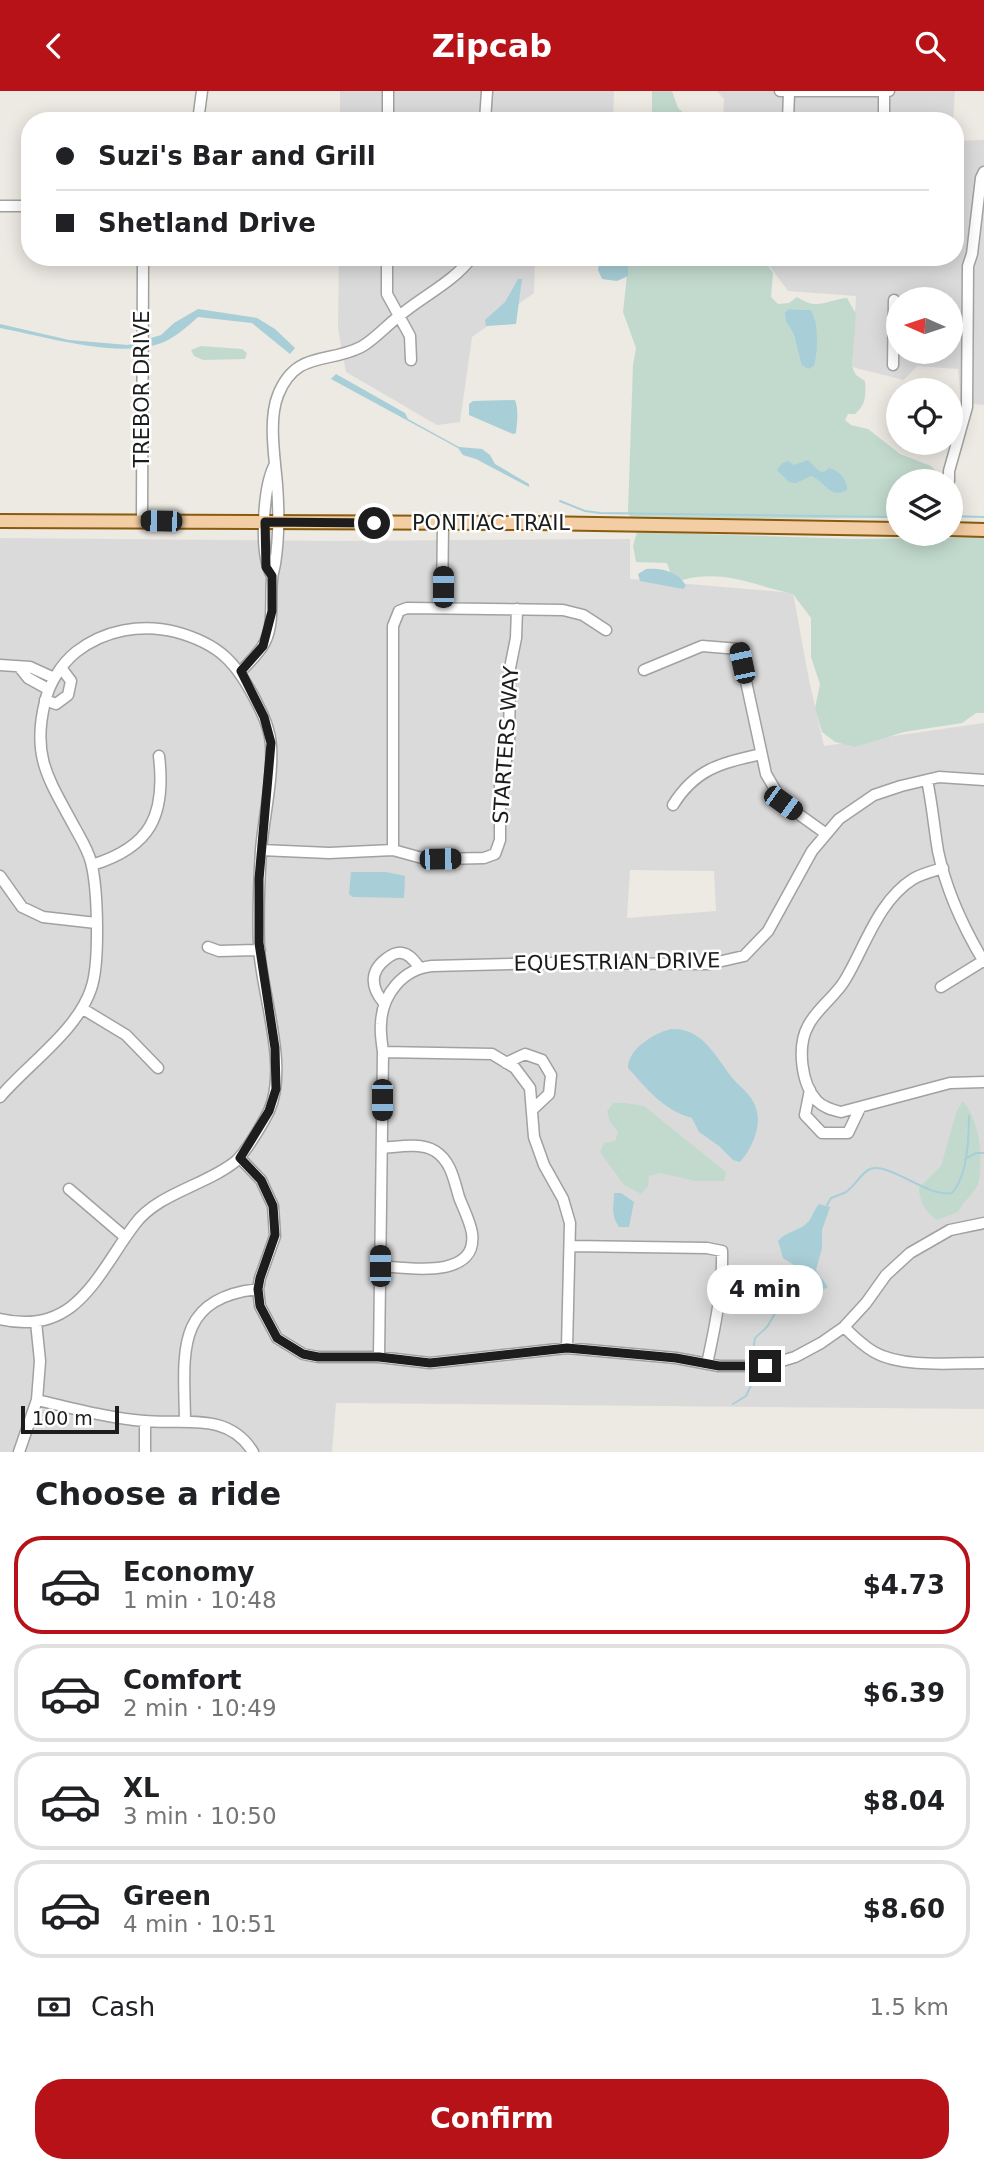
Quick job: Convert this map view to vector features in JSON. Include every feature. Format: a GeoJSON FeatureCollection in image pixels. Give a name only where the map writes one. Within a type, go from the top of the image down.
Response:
{"type":"FeatureCollection","features":[{"type":"Feature","properties":{"kind":"main road","name":"PONTIAC TRAIL"},"geometry":{"type":"LineString","coordinates":[[0,521],[886,529]]}},
{"type":"Feature","properties":{"kind":"main road"},"geometry":{"type":"LineString","coordinates":[[963,529],[984,530]]}},
{"type":"Feature","properties":{"kind":"street"},"geometry":{"type":"LineString","coordinates":[[199,112],[202,91]]}},
{"type":"Feature","properties":{"kind":"street"},"geometry":{"type":"LineString","coordinates":[[388,91],[388,112]]}},
{"type":"Feature","properties":{"kind":"street"},"geometry":{"type":"LineString","coordinates":[[486,112],[487,91]]}},
{"type":"Feature","properties":{"kind":"street"},"geometry":{"type":"LineString","coordinates":[[787,112],[785,92],[886,92],[885,112]]}},
{"type":"Feature","properties":{"kind":"street"},"geometry":{"type":"LineString","coordinates":[[949,469],[967,407],[968,266],[984,172]]}},
{"type":"Feature","properties":{"kind":"street"},"geometry":{"type":"LineString","coordinates":[[0,206],[21,206]]}},
{"type":"Feature","properties":{"kind":"street"},"geometry":{"type":"LineString","coordinates":[[972,254],[984,254]]}},
{"type":"Feature","properties":{"kind":"street","name":"TREBOR DRIVE"},"geometry":{"type":"LineString","coordinates":[[142,521],[143,266]]}},
{"type":"Feature","properties":{"kind":"street"},"geometry":{"type":"LineString","coordinates":[[387,266],[387,294],[410,336],[411,360]]}},
{"type":"Feature","properties":{"kind":"street"},"geometry":{"type":"LineString","coordinates":[[241,671],[263,646],[272,611],[272,576],[279,522],[274,466],[275,404],[279,393],[289,376],[311,361],[363,346],[464,266]]}},
{"type":"Feature","properties":{"kind":"street"},"geometry":{"type":"LineString","coordinates":[[272,576],[266,567],[265,522],[269,477],[274,466]]}},
{"type":"Feature","properties":{"kind":"street"},"geometry":{"type":"LineString","coordinates":[[442,608],[443,523]]}},
{"type":"Feature","properties":{"kind":"street"},"geometry":{"type":"LineString","coordinates":[[393,850],[394,619],[402,609],[573,612],[606,629]]}},
{"type":"Feature","properties":{"kind":"street","name":"STARTERS WAY"},"geometry":{"type":"LineString","coordinates":[[261,850],[329,853],[393,850],[422,859],[484,858],[495,854],[500,840],[500,781],[509,750],[510,668],[516,638],[517,609]]}},
{"type":"Feature","properties":{"kind":"street"},"geometry":{"type":"LineString","coordinates":[[0,1097],[83,1009],[96,974],[92,865],[41,758],[38,736],[46,695],[54,678],[75,653],[119,630],[163,629],[197,638],[220,652],[241,671],[264,717],[271,743],[261,850],[260,950],[275,1048],[276,1089],[269,1111],[240,1158],[140,1217],[92,1289],[74,1305],[52,1318],[36,1322],[21,1324],[0,1319]]}},
{"type":"Feature","properties":{"kind":"street"},"geometry":{"type":"LineString","coordinates":[[644,670],[702,646],[739,649],[766,774],[783,803],[825,834]]}},
{"type":"Feature","properties":{"kind":"street"},"geometry":{"type":"LineString","coordinates":[[0,665],[30,667],[54,678]]}},
{"type":"Feature","properties":{"kind":"street"},"geometry":{"type":"LineString","coordinates":[[20,668],[56,703],[68,695],[71,681],[62,669]]}},
{"type":"Feature","properties":{"kind":"street"},"geometry":{"type":"LineString","coordinates":[[673,805],[696,776],[720,763],[761,754]]}},
{"type":"Feature","properties":{"kind":"street"},"geometry":{"type":"LineString","coordinates":[[92,865],[118,857],[145,836],[156,814],[162,776],[159,755]]}},
{"type":"Feature","properties":{"kind":"street","name":"EQUESTRIAN DRIVE"},"geometry":{"type":"LineString","coordinates":[[384,1003],[376,994],[374,973],[379,965],[393,954],[402,953],[411,957],[420,968],[550,963],[709,964],[744,956],[768,931],[812,851],[839,819],[874,796],[901,786],[939,777],[984,780]]}},
{"type":"Feature","properties":{"kind":"street"},"geometry":{"type":"LineString","coordinates":[[927,780],[943,868],[954,905],[984,962],[942,987]]}},
{"type":"Feature","properties":{"kind":"street"},"geometry":{"type":"LineString","coordinates":[[943,868],[914,878],[898,890],[880,915],[844,982],[807,1026],[802,1068],[817,1101],[828,1109],[841,1112],[950,1083],[984,1082]]}},
{"type":"Feature","properties":{"kind":"street"},"geometry":{"type":"LineString","coordinates":[[0,876],[22,907],[43,917],[96,923]]}},
{"type":"Feature","properties":{"kind":"street"},"geometry":{"type":"LineString","coordinates":[[208,947],[219,951],[260,950]]}},
{"type":"Feature","properties":{"kind":"street"},"geometry":{"type":"LineString","coordinates":[[379,1357],[383,1052],[380,1024],[384,1003],[394,987],[409,973],[420,968]]}},
{"type":"Feature","properties":{"kind":"street"},"geometry":{"type":"LineString","coordinates":[[83,1009],[126,1035],[158,1068]]}},
{"type":"Feature","properties":{"kind":"street"},"geometry":{"type":"LineString","coordinates":[[383,1052],[492,1054],[515,1068],[530,1088],[534,1137],[544,1165],[563,1199],[570,1223],[567,1348]]}},
{"type":"Feature","properties":{"kind":"street"},"geometry":{"type":"LineString","coordinates":[[506,1062],[525,1055],[542,1060],[551,1075],[549,1094],[533,1109]]}},
{"type":"Feature","properties":{"kind":"street"},"geometry":{"type":"LineString","coordinates":[[810,1090],[805,1115],[822,1133],[848,1133],[860,1108]]}},
{"type":"Feature","properties":{"kind":"street"},"geometry":{"type":"LineString","coordinates":[[380,1266],[438,1269],[458,1262],[469,1253],[472,1234],[447,1161],[433,1150],[425,1148],[382,1148]]}},
{"type":"Feature","properties":{"kind":"street"},"geometry":{"type":"LineString","coordinates":[[240,1158],[261,1180],[273,1206],[275,1235],[258,1289],[260,1306],[277,1338],[303,1354],[318,1357],[379,1357],[430,1363],[567,1348],[676,1358],[719,1366],[765,1366],[795,1357],[844,1327],[886,1275],[910,1253],[950,1230],[984,1223]]}},
{"type":"Feature","properties":{"kind":"street"},"geometry":{"type":"LineString","coordinates":[[69,1189],[125,1237]]}},
{"type":"Feature","properties":{"kind":"street"},"geometry":{"type":"LineString","coordinates":[[571,1246],[707,1248],[722,1251],[716,1327],[707,1364]]}},
{"type":"Feature","properties":{"kind":"street"},"geometry":{"type":"LineString","coordinates":[[185,1420],[186,1340],[195,1321],[219,1297],[237,1291],[258,1289]]}},
{"type":"Feature","properties":{"kind":"street"},"geometry":{"type":"LineString","coordinates":[[19,1452],[37,1400],[40,1361],[36,1322]]}},
{"type":"Feature","properties":{"kind":"street"},"geometry":{"type":"LineString","coordinates":[[844,1327],[859,1342],[876,1353],[895,1360],[984,1363]]}},
{"type":"Feature","properties":{"kind":"street"},"geometry":{"type":"LineString","coordinates":[[37,1400],[145,1421],[210,1422],[229,1429],[253,1452]]}},
{"type":"Feature","properties":{"kind":"street"},"geometry":{"type":"LineString","coordinates":[[145,1421],[145,1452]]}},
{"type":"Feature","properties":{"kind":"shaded area"},"geometry":{"type":"Polygon","coordinates":[[[340,91],[614,91],[613,112],[340,112],[340,91]]]}},
{"type":"Feature","properties":{"kind":"shaded area"},"geometry":{"type":"Polygon","coordinates":[[[717,91],[955,91],[954,112],[723,112],[724,99],[717,91]]]}},
{"type":"Feature","properties":{"kind":"shaded area"},"geometry":{"type":"Polygon","coordinates":[[[984,140],[984,405],[963,403],[963,378],[959,378],[958,369],[917,366],[906,378],[896,378],[852,367],[856,296],[788,291],[770,266],[964,266],[964,141],[984,140]]]}},
{"type":"Feature","properties":{"kind":"shaded area"},"geometry":{"type":"Polygon","coordinates":[[[339,266],[535,266],[534,293],[472,337],[460,422],[437,425],[346,372],[338,329],[339,266]]]}},
{"type":"Feature","properties":{"kind":"shaded area"},"geometry":{"type":"Polygon","coordinates":[[[0,538],[334,541],[630,539],[630,579],[793,593],[824,746],[984,723],[984,1409],[336,1403],[332,1452],[0,1452],[0,538]],[[630,870],[627,918],[716,911],[714,871],[630,870]]]}},
{"type":"Feature","properties":{"kind":"green space"},"geometry":{"type":"Polygon","coordinates":[[[652,91],[672,91],[678,108],[683,112],[652,112],[652,91]]]}},
{"type":"Feature","properties":{"kind":"green space"},"geometry":{"type":"Polygon","coordinates":[[[628,266],[768,266],[773,273],[771,297],[778,304],[789,303],[797,297],[817,304],[847,298],[856,314],[852,367],[856,375],[865,381],[865,391],[861,407],[855,414],[848,414],[845,420],[851,425],[868,429],[886,443],[886,455],[903,455],[934,469],[886,469],[886,518],[631,519],[628,512],[633,365],[636,348],[623,312],[628,266]],[[789,309],[789,327],[794,335],[801,364],[815,330],[811,310],[789,309]]]}},
{"type":"Feature","properties":{"kind":"green space"},"geometry":{"type":"Polygon","coordinates":[[[201,346],[242,349],[247,353],[245,359],[203,360],[194,356],[191,350],[201,346]]]}},
{"type":"Feature","properties":{"kind":"green space"},"geometry":{"type":"Polygon","coordinates":[[[637,532],[886,538],[886,546],[963,546],[963,537],[984,537],[984,713],[976,713],[962,723],[904,732],[855,747],[835,742],[822,732],[815,708],[820,684],[811,657],[811,618],[793,594],[725,577],[682,580],[670,572],[667,563],[636,562],[633,546],[637,532]]]}},
{"type":"Feature","properties":{"kind":"green space"},"geometry":{"type":"Polygon","coordinates":[[[963,1101],[973,1119],[979,1141],[981,1164],[978,1185],[958,1212],[937,1220],[924,1206],[919,1188],[941,1166],[957,1110],[963,1101]]]}},
{"type":"Feature","properties":{"kind":"green space"},"geometry":{"type":"Polygon","coordinates":[[[613,1103],[644,1106],[726,1172],[724,1181],[695,1181],[661,1173],[649,1176],[648,1186],[641,1194],[624,1185],[600,1152],[604,1143],[615,1141],[618,1132],[610,1122],[607,1111],[613,1103]]]}},
{"type":"Feature","properties":{"kind":"water"},"geometry":{"type":"Polygon","coordinates":[[[599,266],[628,266],[628,276],[617,281],[602,279],[599,266]]]}},
{"type":"Feature","properties":{"kind":"water"},"geometry":{"type":"Polygon","coordinates":[[[518,279],[522,279],[516,324],[486,326],[485,320],[505,302],[518,279]]]}},
{"type":"Feature","properties":{"kind":"water"},"geometry":{"type":"Polygon","coordinates":[[[198,309],[257,318],[275,329],[295,348],[290,354],[252,323],[198,317],[168,340],[130,349],[85,345],[0,328],[0,324],[69,340],[128,345],[161,335],[174,323],[198,309]]]}},
{"type":"Feature","properties":{"kind":"water"},"geometry":{"type":"Polygon","coordinates":[[[789,309],[811,310],[814,316],[817,329],[816,353],[814,366],[808,369],[801,364],[794,335],[786,321],[785,313],[789,309]]]}},
{"type":"Feature","properties":{"kind":"water"},"geometry":{"type":"Polygon","coordinates":[[[336,374],[459,447],[482,449],[490,455],[495,464],[529,484],[529,487],[463,455],[458,448],[331,379],[336,374]]]}},
{"type":"Feature","properties":{"kind":"water"},"geometry":{"type":"Polygon","coordinates":[[[515,400],[517,420],[516,433],[513,434],[469,415],[469,404],[473,401],[515,400]]]}},
{"type":"Feature","properties":{"kind":"water"},"geometry":{"type":"Polygon","coordinates":[[[808,460],[819,471],[824,472],[829,468],[840,473],[846,482],[847,490],[836,493],[811,476],[796,483],[789,482],[777,470],[781,464],[788,461],[794,465],[808,460]]]}},
{"type":"Feature","properties":{"kind":"water"},"geometry":{"type":"Polygon","coordinates":[[[646,569],[669,571],[686,586],[683,589],[640,581],[638,574],[646,569]]]}},
{"type":"Feature","properties":{"kind":"water"},"geometry":{"type":"Polygon","coordinates":[[[351,872],[386,872],[405,876],[404,898],[353,897],[349,894],[351,872]]]}},
{"type":"Feature","properties":{"kind":"water"},"geometry":{"type":"Polygon","coordinates":[[[671,1029],[692,1033],[709,1046],[754,1103],[758,1118],[756,1132],[740,1162],[733,1160],[699,1132],[692,1118],[672,1110],[656,1098],[628,1068],[637,1048],[657,1034],[671,1029]]]}},
{"type":"Feature","properties":{"kind":"water"},"geometry":{"type":"Polygon","coordinates":[[[614,1193],[621,1193],[634,1202],[629,1227],[619,1227],[615,1220],[614,1193]]]}},
{"type":"Feature","properties":{"kind":"water"},"geometry":{"type":"Polygon","coordinates":[[[819,1204],[830,1207],[822,1230],[822,1248],[816,1270],[828,1287],[821,1291],[812,1278],[799,1284],[797,1267],[783,1258],[778,1241],[806,1224],[819,1204]]]}},
{"type":"Feature","properties":{"kind":"waterway"},"geometry":{"type":"LineString","coordinates":[[560,501],[585,511],[600,513],[886,517]]}},
{"type":"Feature","properties":{"kind":"waterway"},"geometry":{"type":"LineString","coordinates":[[963,516],[984,517]]}},
{"type":"Feature","properties":{"kind":"waterway"},"geometry":{"type":"LineString","coordinates":[[827,1205],[831,1198],[846,1192],[864,1173],[878,1168],[932,1190],[952,1193],[964,1167],[969,1116]]}},
{"type":"Feature","properties":{"kind":"waterway"},"geometry":{"type":"LineString","coordinates":[[965,1159],[976,1153],[984,1153]]}},
{"type":"Feature","properties":{"kind":"waterway"},"geometry":{"type":"LineString","coordinates":[[753,1351],[755,1338],[767,1327],[784,1298],[800,1280]]}},
{"type":"Feature","properties":{"kind":"waterway"},"geometry":{"type":"LineString","coordinates":[[733,1404],[746,1396],[753,1381],[751,1376]]}},
{"type":"Feature","properties":{"kind":"route"},"geometry":{"type":"LineString","coordinates":[[374,523],[265,522],[266,567],[272,576],[272,611],[263,646],[241,671],[264,717],[271,743],[259,879],[259,943],[275,1048],[276,1089],[269,1111],[240,1158],[261,1180],[273,1206],[275,1235],[258,1289],[260,1306],[267,1322],[277,1338],[289,1347],[318,1357],[379,1357],[430,1363],[567,1348],[676,1358],[719,1366],[765,1366]]}}]}
